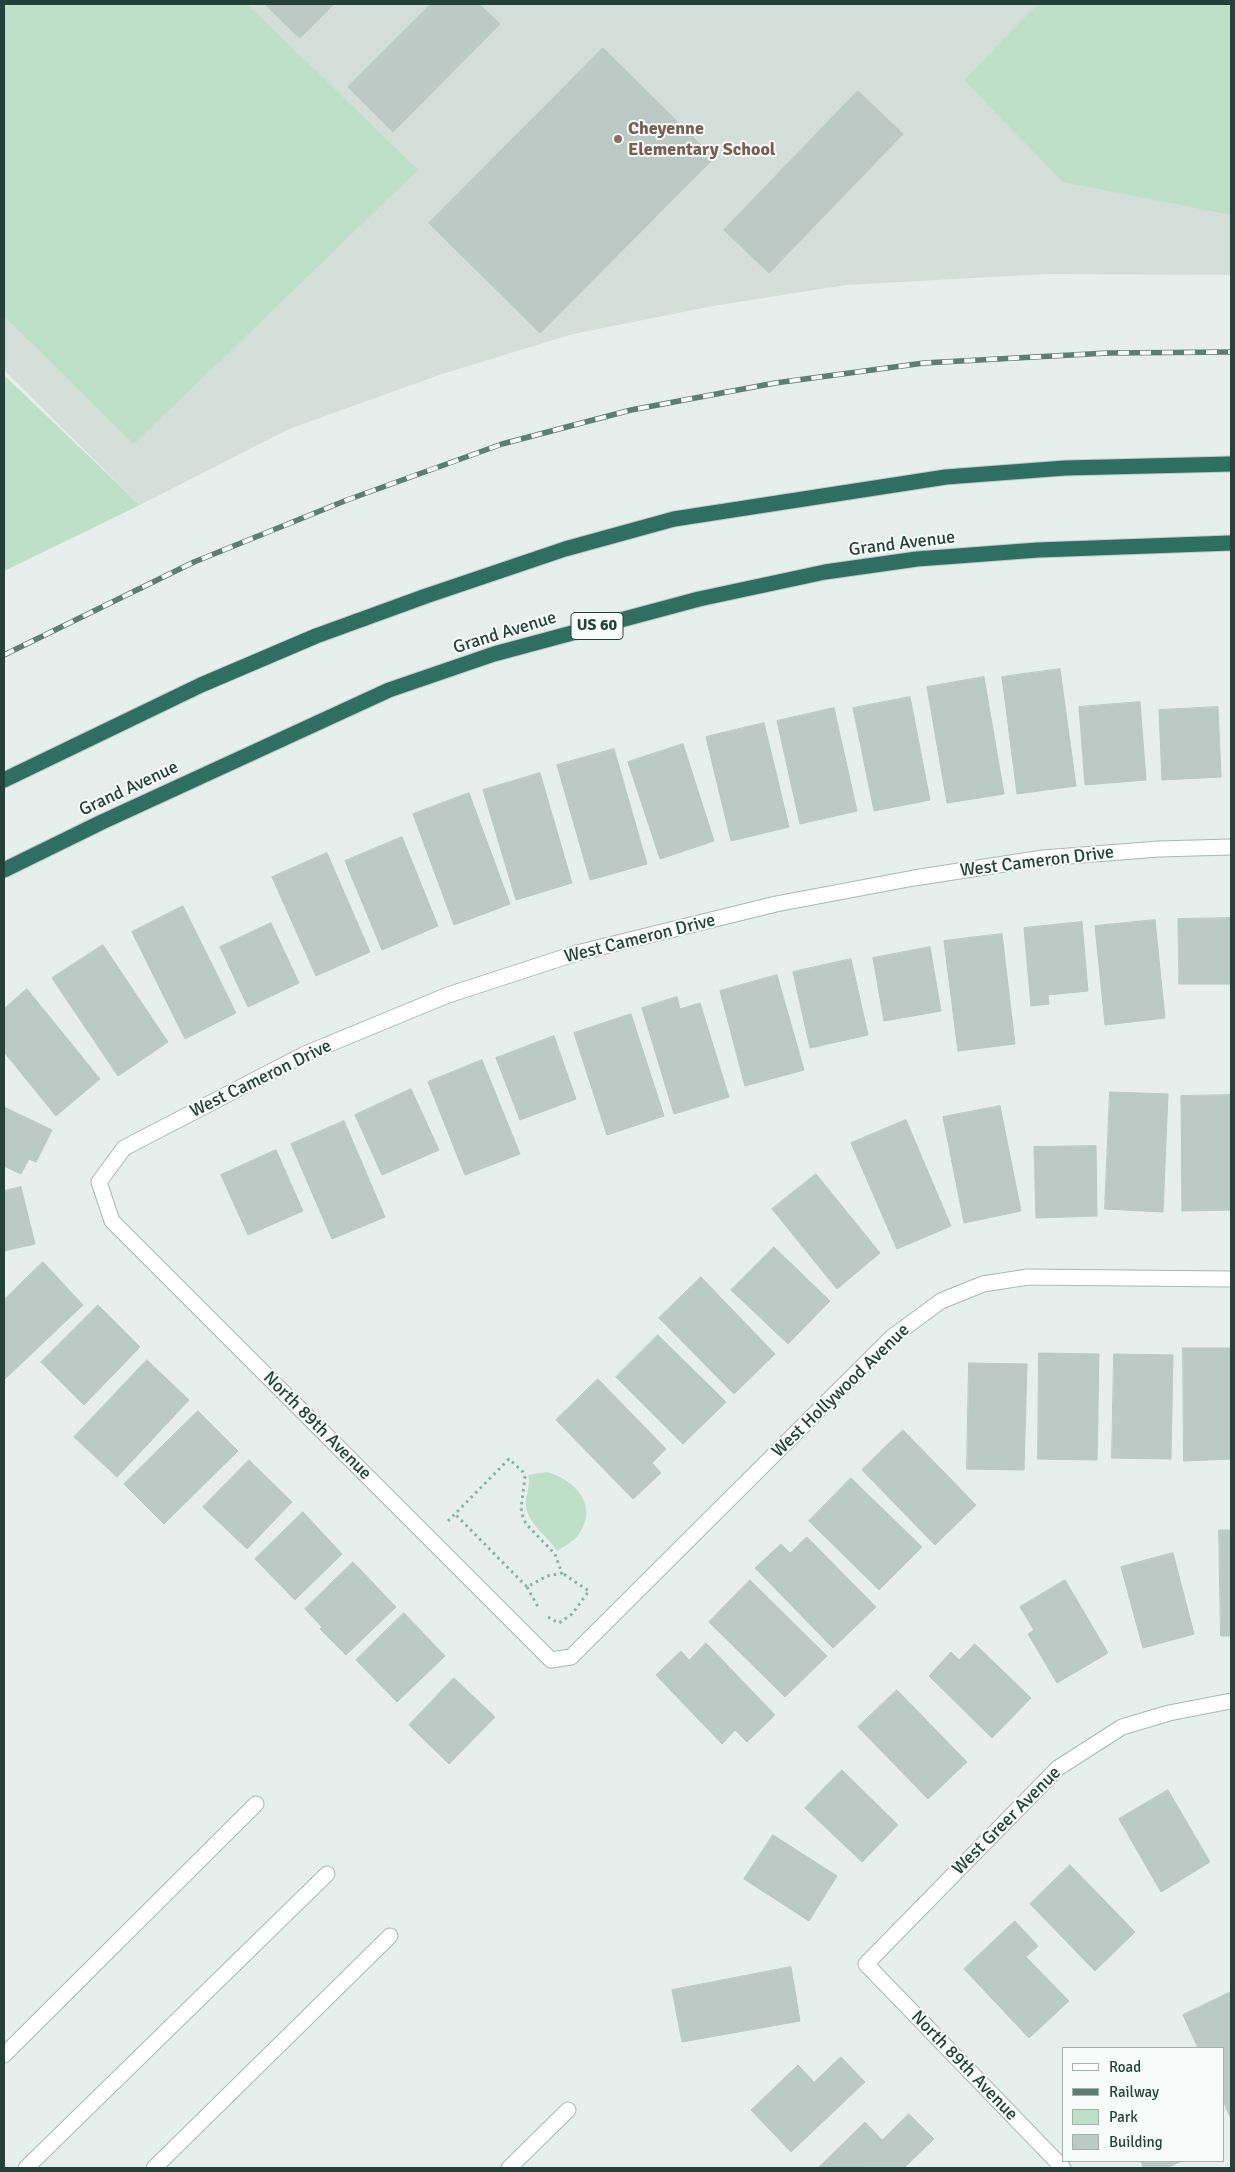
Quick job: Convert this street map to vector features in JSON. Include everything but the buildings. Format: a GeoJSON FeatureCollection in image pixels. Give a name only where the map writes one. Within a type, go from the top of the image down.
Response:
{"type":"FeatureCollection","features":[{"type":"Feature","properties":{"kind":"highway"},"geometry":{"type":"LineString","coordinates":[[4,780],[200,685],[316,636],[565,549],[674,519],[946,477],[1065,468],[1231,464]]}},
{"type":"Feature","properties":{"kind":"highway","name":"Grand Avenue"},"geometry":{"type":"LineString","coordinates":[[4,870],[102,822],[389,690],[494,654],[699,599],[805,576],[917,559],[1038,550],[1231,543]]}},
{"type":"Feature","properties":{"kind":"street","name":"West Cameron Drive"},"geometry":{"type":"LineString","coordinates":[[99,1182],[124,1148],[304,1054],[448,995],[577,954],[776,904],[923,877],[1042,858],[1159,849],[1231,847]]}},
{"type":"Feature","properties":{"kind":"street","name":"North 89th Avenue"},"geometry":{"type":"LineString","coordinates":[[99,1182],[112,1221],[551,1660]]}},
{"type":"Feature","properties":{"kind":"street","name":"West Hollywood Avenue"},"geometry":{"type":"LineString","coordinates":[[551,1660],[571,1657],[892,1337],[941,1301],[983,1284],[1028,1277],[1231,1279]]}},
{"type":"Feature","properties":{"kind":"street","name":"West Greer Avenue"},"geometry":{"type":"LineString","coordinates":[[866,1964],[1058,1768],[1122,1727],[1169,1712],[1231,1701]]}},
{"type":"Feature","properties":{"kind":"street"},"geometry":{"type":"LineString","coordinates":[[4,2055],[256,1804]]}},
{"type":"Feature","properties":{"kind":"street"},"geometry":{"type":"LineString","coordinates":[[26,2168],[327,1874]]}},
{"type":"Feature","properties":{"kind":"street"},"geometry":{"type":"LineString","coordinates":[[154,2168],[390,1936]]}},
{"type":"Feature","properties":{"kind":"street","name":"North 89th Avenue"},"geometry":{"type":"LineString","coordinates":[[866,1964],[1063,2168]]}},
{"type":"Feature","properties":{"kind":"street"},"geometry":{"type":"LineString","coordinates":[[509,2168],[568,2110]]}},
{"type":"Feature","properties":{"kind":"path"},"geometry":{"type":"LineString","coordinates":[[428,1537],[456,1514],[508,1459],[523,1472],[525,1478],[521,1508],[526,1524],[555,1554],[562,1573],[589,1591],[572,1614],[559,1623],[544,1615]]}},
{"type":"Feature","properties":{"kind":"path"},"geometry":{"type":"LineString","coordinates":[[456,1514],[527,1587],[540,1610]]}},
{"type":"Feature","properties":{"kind":"path"},"geometry":{"type":"LineString","coordinates":[[527,1587],[547,1576],[562,1573]]}},
{"type":"Feature","properties":{"kind":"shaded area","name":"Cheyenne Elementary School"},"geometry":{"type":"Polygon","coordinates":[[[4,4],[1231,4],[1231,275],[1047,274],[846,285],[713,306],[573,334],[442,374],[289,429],[140,505],[4,370],[4,4]]]}},
{"type":"Feature","properties":{"kind":"green space"},"geometry":{"type":"Polygon","coordinates":[[[4,4],[247,4],[418,170],[134,444],[4,316],[4,4]]]}},
{"type":"Feature","properties":{"kind":"green space"},"geometry":{"type":"Polygon","coordinates":[[[1038,4],[1231,4],[1231,215],[1063,182],[964,80],[1038,4]]]}},
{"type":"Feature","properties":{"kind":"green space"},"geometry":{"type":"Polygon","coordinates":[[[6,377],[140,505],[4,571],[4,379],[6,377]]]}},
{"type":"Feature","properties":{"kind":"green space"},"geometry":{"type":"Polygon","coordinates":[[[547,1472],[567,1481],[575,1487],[585,1504],[585,1523],[579,1534],[572,1542],[557,1551],[534,1525],[526,1506],[529,1483],[528,1475],[547,1472]]]}},
{"type":"Feature","properties":{"kind":"railway"},"geometry":{"type":"LineString","coordinates":[[4,655],[194,562],[347,500],[502,444],[631,410],[775,383],[924,363],[1108,353],[1231,352]]}},
{"type":"Feature","properties":{"kind":"place","name":"Cheyenne Elementary School"},"geometry":{"type":"Point","coordinates":[618,139]}}]}
